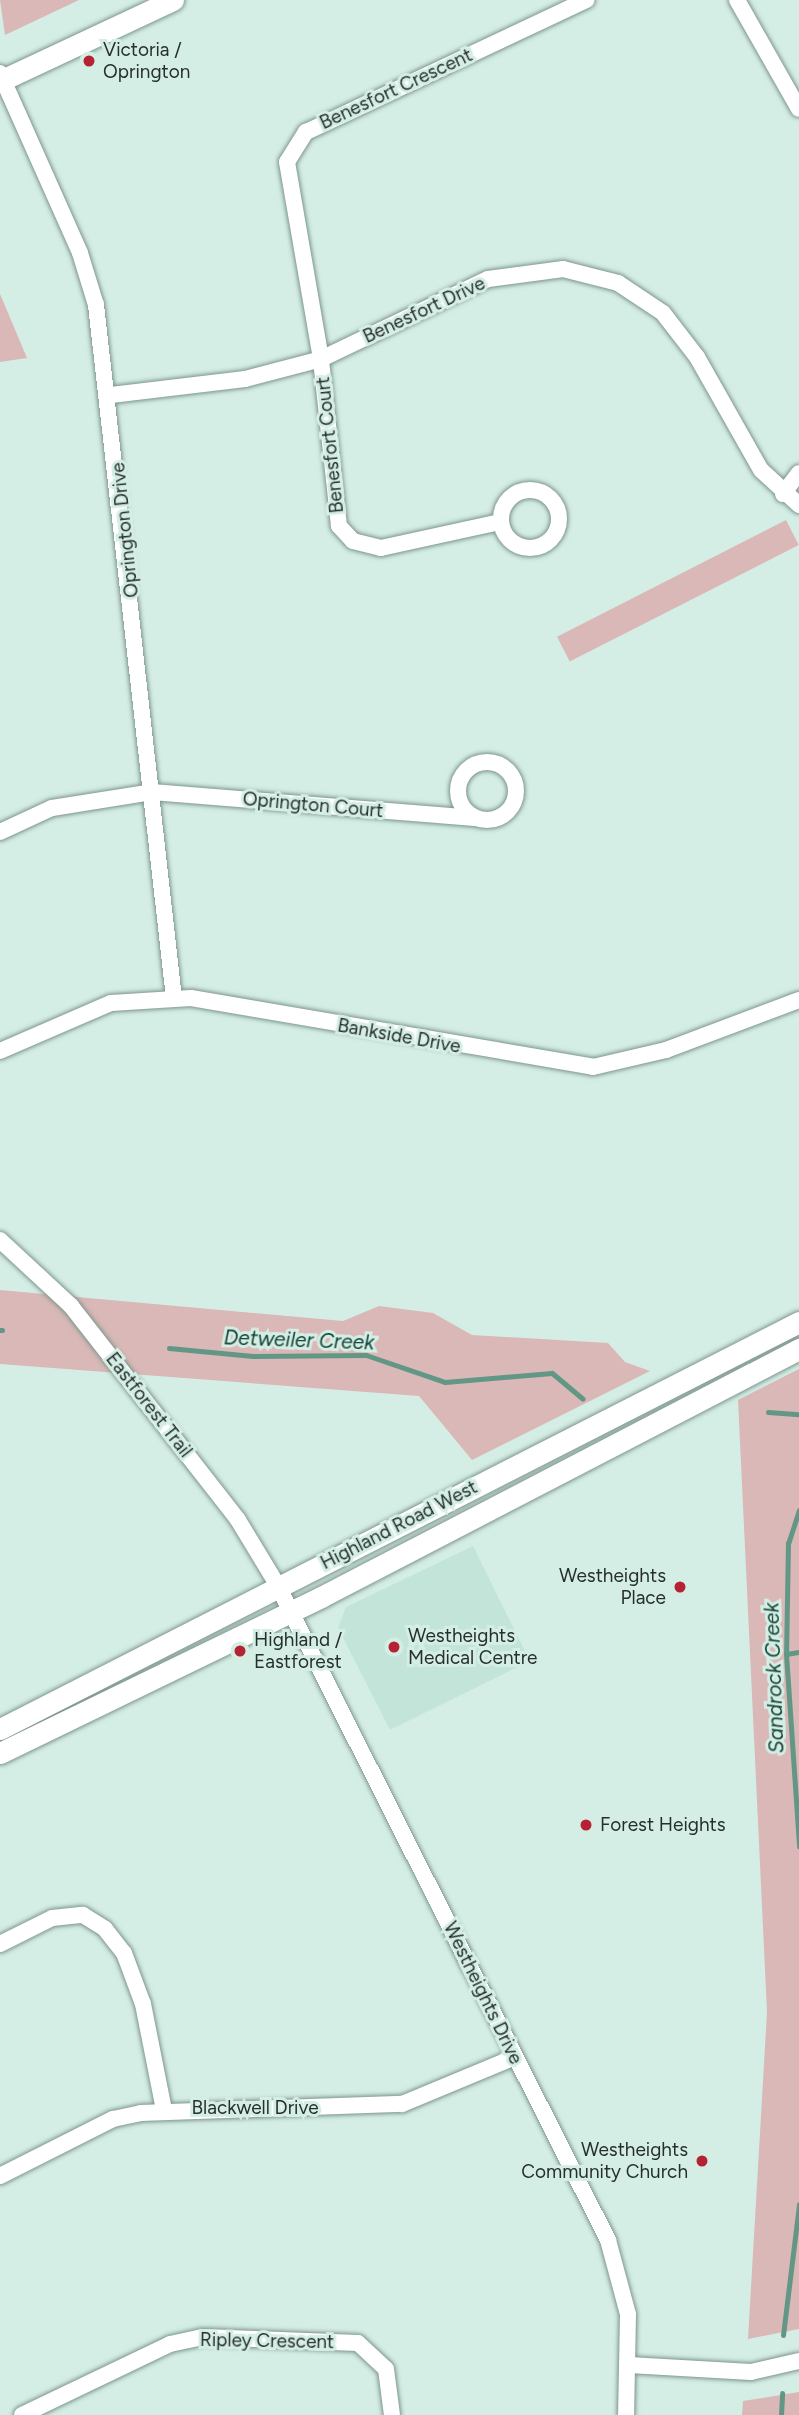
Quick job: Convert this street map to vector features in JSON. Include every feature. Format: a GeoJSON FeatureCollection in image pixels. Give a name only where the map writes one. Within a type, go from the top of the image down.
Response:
{"type":"FeatureCollection","features":[{"type":"Feature","properties":{"kind":"main road"},"geometry":{"type":"LineString","coordinates":[[1,78],[173,0]]}},
{"type":"Feature","properties":{"kind":"main road","name":"Highland Road West"},"geometry":{"type":"LineString","coordinates":[[0,1729],[799,1322]]}},
{"type":"Feature","properties":{"kind":"main road","name":"Highland Road West"},"geometry":{"type":"LineString","coordinates":[[0,1754],[291,1612],[799,1349]]}},
{"type":"Feature","properties":{"kind":"street","name":"Benesfort Crescent"},"geometry":{"type":"LineString","coordinates":[[321,359],[288,180],[293,147],[306,132],[587,0]]}},
{"type":"Feature","properties":{"kind":"street"},"geometry":{"type":"LineString","coordinates":[[737,0],[799,108]]}},
{"type":"Feature","properties":{"kind":"street","name":"Oprington Drive"},"geometry":{"type":"LineString","coordinates":[[1,78],[80,253],[111,395],[174,998]]}},
{"type":"Feature","properties":{"kind":"street","name":"Benesfort Drive"},"geometry":{"type":"LineString","coordinates":[[111,395],[245,379],[321,359],[488,279],[533,269],[592,274],[663,313],[697,357],[746,448],[783,494],[799,505]]}},
{"type":"Feature","properties":{"kind":"street","name":"Benesfort Court"},"geometry":{"type":"LineString","coordinates":[[321,359],[336,512],[353,541],[391,547],[500,522]]}},
{"type":"Feature","properties":{"kind":"street"},"geometry":{"type":"LineString","coordinates":[[783,494],[799,473]]}},
{"type":"Feature","properties":{"kind":"street","name":"Oprington Court"},"geometry":{"type":"LineString","coordinates":[[0,832],[52,808],[152,792],[475,818]]}},
{"type":"Feature","properties":{"kind":"street","name":"Bankside Drive"},"geometry":{"type":"LineString","coordinates":[[0,1051],[111,1003],[174,998],[593,1067],[666,1050],[799,1000]]}},
{"type":"Feature","properties":{"kind":"street","name":"Eastforest Trail"},"geometry":{"type":"LineString","coordinates":[[0,1240],[71,1307],[238,1520],[278,1586]]}},
{"type":"Feature","properties":{"kind":"street","name":"Westheights Drive"},"geometry":{"type":"LineString","coordinates":[[278,1586],[608,2240],[628,2315],[626,2415]]}},
{"type":"Feature","properties":{"kind":"street"},"geometry":{"type":"LineString","coordinates":[[0,1944],[52,1918],[83,1915],[106,1929],[124,1953],[143,2004],[164,2110]]}},
{"type":"Feature","properties":{"kind":"street","name":"Blackwell Drive"},"geometry":{"type":"LineString","coordinates":[[0,2176],[113,2119],[164,2110],[402,2104],[515,2057]]}},
{"type":"Feature","properties":{"kind":"street","name":"Ripley Crescent"},"geometry":{"type":"LineString","coordinates":[[22,2415],[170,2344],[203,2337],[358,2343],[386,2369],[392,2415]]}},
{"type":"Feature","properties":{"kind":"street"},"geometry":{"type":"LineString","coordinates":[[629,2365],[751,2372],[799,2361]]}},
{"type":"Feature","properties":{"kind":"shaded area"},"geometry":{"type":"Polygon","coordinates":[[[0,0],[79,0],[5,35],[0,0]]]}},
{"type":"Feature","properties":{"kind":"shaded area"},"geometry":{"type":"Polygon","coordinates":[[[0,294],[27,358],[0,362],[0,294]]]}},
{"type":"Feature","properties":{"kind":"shaded area"},"geometry":{"type":"Polygon","coordinates":[[[786,520],[799,545],[570,662],[557,637],[786,520]]]}},
{"type":"Feature","properties":{"kind":"shaded area"},"geometry":{"type":"Polygon","coordinates":[[[0,1290],[343,1321],[379,1306],[433,1313],[472,1335],[608,1343],[625,1362],[650,1371],[472,1460],[419,1396],[0,1364],[0,1290]]]}},
{"type":"Feature","properties":{"kind":"shaded area"},"geometry":{"type":"Polygon","coordinates":[[[799,1369],[799,2329],[748,2339],[767,2012],[738,1400],[799,1369]]]}},
{"type":"Feature","properties":{"kind":"shaded area"},"geometry":{"type":"Polygon","coordinates":[[[473,1546],[530,1661],[390,1730],[338,1628],[346,1607],[473,1546]]]}},
{"type":"Feature","properties":{"kind":"shaded area"},"geometry":{"type":"Polygon","coordinates":[[[799,2392],[799,2415],[742,2415],[743,2401],[799,2392]]]}},
{"type":"Feature","properties":{"kind":"waterway","name":"Detweiler Creek"},"geometry":{"type":"LineString","coordinates":[[169,1348],[253,1356],[366,1355],[445,1382],[552,1373],[583,1399]]}},
{"type":"Feature","properties":{"kind":"waterway","name":"Detweiler Creek"},"geometry":{"type":"LineString","coordinates":[[768,1412],[799,1414]]}},
{"type":"Feature","properties":{"kind":"waterway","name":"Sandrock Creek"},"geometry":{"type":"LineString","coordinates":[[799,1510],[788,1543],[786,1654],[799,1847]]}},
{"type":"Feature","properties":{"kind":"waterway"},"geometry":{"type":"LineString","coordinates":[[786,1654],[799,1652]]}},
{"type":"Feature","properties":{"kind":"waterway","name":"Sandrock Creek"},"geometry":{"type":"LineString","coordinates":[[783,2335],[799,2204]]}},
{"type":"Feature","properties":{"kind":"waterway","name":"Sandrock Creek"},"geometry":{"type":"LineString","coordinates":[[781,2415],[782,2393]]}},
{"type":"Feature","properties":{"kind":"place","name":"Victoria / Oprington"},"geometry":{"type":"Point","coordinates":[89,61]}},
{"type":"Feature","properties":{"kind":"place","name":"Westheights Place"},"geometry":{"type":"Point","coordinates":[680,1587]}},
{"type":"Feature","properties":{"kind":"place","name":"Westheights Medical Centre"},"geometry":{"type":"Point","coordinates":[394,1647]}},
{"type":"Feature","properties":{"kind":"place","name":"Highland / Eastforest"},"geometry":{"type":"Point","coordinates":[240,1651]}},
{"type":"Feature","properties":{"kind":"place","name":"Forest Heights"},"geometry":{"type":"Point","coordinates":[586,1825]}},
{"type":"Feature","properties":{"kind":"place","name":"Westheights Community Church"},"geometry":{"type":"Point","coordinates":[702,2161]}}]}
